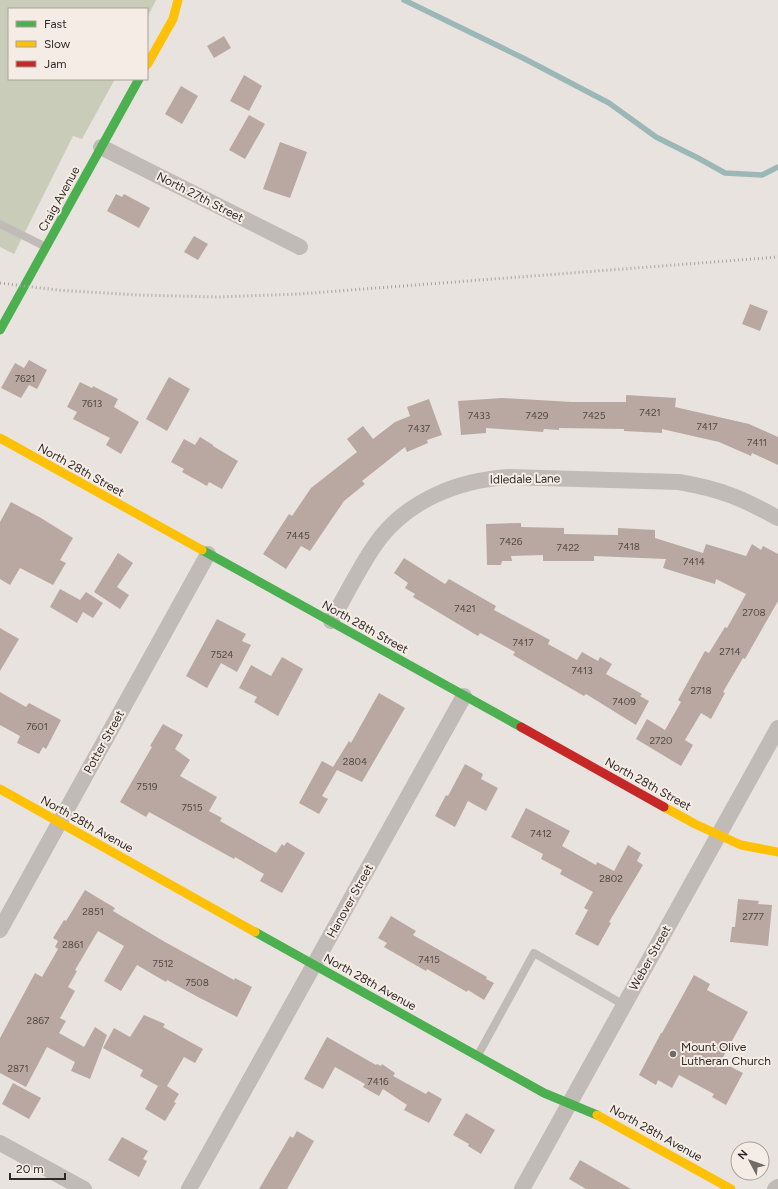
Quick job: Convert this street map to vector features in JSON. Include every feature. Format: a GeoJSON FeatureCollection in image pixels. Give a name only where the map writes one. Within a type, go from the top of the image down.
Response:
{"type":"FeatureCollection","features":[{"type":"Feature","properties":{"kind":"street"},"geometry":{"type":"LineString","coordinates":[[148,63],[173,19],[178,0]]}},
{"type":"Feature","properties":{"kind":"street"},"geometry":{"type":"LineString","coordinates":[[173,19],[184,10]]}},
{"type":"Feature","properties":{"kind":"street","name":"Craig Avenue"},"geometry":{"type":"LineString","coordinates":[[0,330],[138,80]]}},
{"type":"Feature","properties":{"kind":"street","name":"North 27th Street"},"geometry":{"type":"LineString","coordinates":[[101,147],[300,247]]}},
{"type":"Feature","properties":{"kind":"street","name":"North 28th Street"},"geometry":{"type":"LineString","coordinates":[[0,438],[695,824],[741,845],[778,852]]}},
{"type":"Feature","properties":{"kind":"street","name":"Idledale Lane"},"geometry":{"type":"LineString","coordinates":[[331,621],[375,545],[384,533],[416,505],[442,491],[467,483],[492,478],[509,477],[679,482],[705,487],[730,495],[754,505],[778,518]]}},
{"type":"Feature","properties":{"kind":"street","name":"Potter Street"},"geometry":{"type":"LineString","coordinates":[[0,930],[208,554]]}},
{"type":"Feature","properties":{"kind":"street","name":"Hanover Street"},"geometry":{"type":"LineString","coordinates":[[189,1189],[464,696]]}},
{"type":"Feature","properties":{"kind":"street","name":"Weber Street"},"geometry":{"type":"LineString","coordinates":[[522,1189],[778,728]]}},
{"type":"Feature","properties":{"kind":"street","name":"North 28th Avenue"},"geometry":{"type":"LineString","coordinates":[[0,789],[544,1093],[592,1112],[731,1189]]}},
{"type":"Feature","properties":{"kind":"street"},"geometry":{"type":"LineString","coordinates":[[0,1143],[84,1189]]}},
{"type":"Feature","properties":{"kind":"lane"},"geometry":{"type":"LineString","coordinates":[[0,224],[46,247]]}},
{"type":"Feature","properties":{"kind":"lane"},"geometry":{"type":"LineString","coordinates":[[478,1056],[534,953],[624,1005]]}},
{"type":"Feature","properties":{"kind":"green space"},"geometry":{"type":"Polygon","coordinates":[[[0,0],[156,0],[148,16],[148,8],[8,8],[8,80],[114,80],[82,139],[73,136],[14,254],[0,247],[0,0]]]}},
{"type":"Feature","properties":{"kind":"building"},"geometry":{"type":"Polygon","coordinates":[[[224,36],[231,48],[214,58],[207,46],[224,36]]]}},
{"type":"Feature","properties":{"kind":"building"},"geometry":{"type":"Polygon","coordinates":[[[244,75],[262,86],[249,111],[230,101],[244,75]]]}},
{"type":"Feature","properties":{"kind":"building"},"geometry":{"type":"Polygon","coordinates":[[[181,86],[198,96],[182,124],[165,114],[181,86]]]}},
{"type":"Feature","properties":{"kind":"building"},"geometry":{"type":"Polygon","coordinates":[[[249,115],[265,124],[245,159],[229,150],[249,115]]]}},
{"type":"Feature","properties":{"kind":"building"},"geometry":{"type":"Polygon","coordinates":[[[280,142],[307,152],[290,198],[263,189],[280,142]]]}},
{"type":"Feature","properties":{"kind":"building"},"geometry":{"type":"Polygon","coordinates":[[[116,194],[122,197],[124,194],[150,208],[139,228],[107,211],[116,194]]]}},
{"type":"Feature","properties":{"kind":"building"},"geometry":{"type":"Polygon","coordinates":[[[194,236],[208,244],[198,260],[184,252],[194,236]]]}},
{"type":"Feature","properties":{"kind":"building"},"geometry":{"type":"Polygon","coordinates":[[[750,304],[768,311],[760,331],[742,324],[750,304]]]}},
{"type":"Feature","properties":{"kind":"building"},"geometry":{"type":"Polygon","coordinates":[[[29,360],[47,370],[37,389],[29,385],[21,398],[1,388],[15,363],[24,368],[29,360]]]}},
{"type":"Feature","properties":{"kind":"building"},"geometry":{"type":"Polygon","coordinates":[[[169,377],[190,389],[167,431],[146,419],[169,377]]]}},
{"type":"Feature","properties":{"kind":"building"},"geometry":{"type":"Polygon","coordinates":[[[80,382],[92,388],[93,386],[118,399],[114,407],[139,422],[121,454],[106,445],[110,438],[73,419],[77,412],[67,407],[80,382]]]}},
{"type":"Feature","properties":{"kind":"building"},"geometry":{"type":"Polygon","coordinates":[[[626,395],[676,398],[675,407],[749,424],[778,437],[778,465],[752,453],[751,456],[719,442],[662,429],[662,433],[624,431],[624,429],[559,428],[559,430],[544,429],[543,432],[486,428],[486,433],[461,435],[458,401],[502,398],[572,402],[626,402],[626,395]]]}},
{"type":"Feature","properties":{"kind":"building"},"geometry":{"type":"Polygon","coordinates":[[[429,399],[442,435],[427,440],[428,443],[407,452],[405,447],[362,481],[365,484],[344,501],[310,551],[301,546],[286,569],[263,554],[289,514],[292,516],[311,488],[357,452],[347,439],[363,426],[373,439],[395,422],[410,416],[407,407],[429,399]]]}},
{"type":"Feature","properties":{"kind":"building"},"geometry":{"type":"Polygon","coordinates":[[[200,437],[238,461],[222,489],[209,482],[207,486],[182,472],[184,469],[171,462],[184,439],[195,445],[200,437]]]}},
{"type":"Feature","properties":{"kind":"building"},"geometry":{"type":"Polygon","coordinates":[[[11,502],[41,518],[73,538],[60,560],[66,563],[53,585],[20,568],[10,585],[0,579],[0,522],[11,502]]]}},
{"type":"Feature","properties":{"kind":"building"},"geometry":{"type":"Polygon","coordinates":[[[521,523],[521,527],[564,528],[564,534],[618,535],[618,528],[655,530],[655,538],[703,553],[706,544],[746,556],[752,544],[761,550],[763,546],[778,554],[778,601],[745,659],[743,658],[723,692],[725,693],[711,719],[701,713],[685,740],[693,745],[681,766],[636,739],[647,719],[665,730],[681,702],[678,700],[705,651],[709,653],[725,627],[727,628],[746,594],[716,579],[715,584],[663,568],[666,559],[594,556],[594,561],[543,561],[543,555],[511,556],[512,561],[502,561],[501,565],[487,565],[486,524],[521,523]]]}},
{"type":"Feature","properties":{"kind":"building"},"geometry":{"type":"Polygon","coordinates":[[[118,553],[133,563],[117,587],[129,595],[120,609],[94,592],[118,553]]]}},
{"type":"Feature","properties":{"kind":"building"},"geometry":{"type":"Polygon","coordinates":[[[404,558],[445,584],[449,579],[496,606],[494,610],[550,640],[548,644],[577,660],[582,652],[598,661],[600,657],[612,664],[606,674],[642,694],[640,696],[649,701],[636,725],[586,694],[584,696],[513,655],[515,652],[480,633],[478,636],[413,597],[415,594],[405,588],[408,583],[394,573],[404,558]]]}},
{"type":"Feature","properties":{"kind":"building"},"geometry":{"type":"Polygon","coordinates":[[[60,589],[80,600],[86,592],[103,603],[93,618],[83,612],[77,623],[50,607],[60,589]]]}},
{"type":"Feature","properties":{"kind":"building"},"geometry":{"type":"Polygon","coordinates":[[[217,619],[246,634],[242,641],[251,645],[237,672],[221,663],[207,688],[186,676],[217,619]]]}},
{"type":"Feature","properties":{"kind":"building"},"geometry":{"type":"Polygon","coordinates":[[[0,628],[19,639],[0,671],[0,628]]]}},
{"type":"Feature","properties":{"kind":"building"},"geometry":{"type":"Polygon","coordinates":[[[282,657],[303,669],[278,716],[254,702],[257,697],[239,688],[251,665],[271,676],[282,657]]]}},
{"type":"Feature","properties":{"kind":"building"},"geometry":{"type":"Polygon","coordinates":[[[0,692],[26,707],[29,703],[61,720],[46,749],[43,747],[39,754],[17,743],[20,736],[0,725],[0,692]]]}},
{"type":"Feature","properties":{"kind":"building"},"geometry":{"type":"Polygon","coordinates":[[[379,693],[405,708],[362,782],[337,770],[322,796],[328,799],[319,814],[299,803],[322,761],[333,767],[349,741],[351,743],[379,693]]]}},
{"type":"Feature","properties":{"kind":"building"},"geometry":{"type":"Polygon","coordinates":[[[163,724],[183,735],[175,749],[190,760],[180,776],[217,797],[209,811],[222,818],[220,821],[276,853],[282,844],[284,846],[287,842],[305,853],[282,893],[260,881],[264,874],[235,857],[234,859],[149,812],[146,817],[120,802],[152,747],[150,746],[163,724]]]}},
{"type":"Feature","properties":{"kind":"building"},"geometry":{"type":"Polygon","coordinates":[[[465,764],[483,774],[481,779],[498,788],[486,811],[468,801],[455,827],[435,816],[446,795],[448,796],[465,764]]]}},
{"type":"Feature","properties":{"kind":"building"},"geometry":{"type":"Polygon","coordinates":[[[526,808],[570,831],[562,846],[596,865],[597,862],[614,871],[628,845],[641,853],[637,861],[643,865],[609,922],[611,923],[598,946],[575,934],[588,910],[584,908],[593,892],[560,874],[562,870],[541,859],[543,854],[511,837],[526,808]]]}},
{"type":"Feature","properties":{"kind":"building"},"geometry":{"type":"Polygon","coordinates":[[[85,890],[115,908],[113,911],[165,942],[234,980],[235,978],[252,987],[237,1017],[167,980],[166,982],[137,965],[121,991],[104,981],[124,946],[98,931],[75,970],[77,971],[68,987],[75,991],[60,1018],[66,1021],[59,1033],[84,1047],[95,1027],[107,1035],[90,1079],[71,1071],[75,1062],[47,1047],[26,1087],[0,1073],[0,1038],[35,973],[42,977],[58,949],[55,947],[58,941],[53,938],[64,920],[66,921],[85,890]]]}},
{"type":"Feature","properties":{"kind":"building"},"geometry":{"type":"Polygon","coordinates":[[[738,899],[759,901],[758,904],[772,905],[768,946],[730,942],[732,927],[735,927],[738,899]]]}},
{"type":"Feature","properties":{"kind":"building"},"geometry":{"type":"Polygon","coordinates":[[[391,916],[416,931],[413,935],[487,977],[486,979],[494,983],[484,1000],[427,969],[426,971],[384,947],[387,943],[378,938],[391,916]]]}},
{"type":"Feature","properties":{"kind":"building"},"geometry":{"type":"Polygon","coordinates":[[[694,975],[710,984],[707,990],[748,1012],[717,1068],[725,1064],[743,1073],[726,1105],[712,1097],[714,1094],[679,1075],[672,1088],[658,1080],[656,1085],[639,1075],[694,975]]]}},
{"type":"Feature","properties":{"kind":"building"},"geometry":{"type":"Polygon","coordinates":[[[144,1015],[165,1024],[163,1027],[203,1049],[195,1063],[184,1057],[167,1086],[179,1094],[174,1102],[176,1103],[165,1121],[145,1109],[158,1086],[140,1076],[143,1070],[103,1048],[114,1028],[130,1037],[144,1015]]]}},
{"type":"Feature","properties":{"kind":"building"},"geometry":{"type":"Polygon","coordinates":[[[327,1037],[376,1065],[381,1066],[382,1064],[395,1073],[393,1076],[426,1094],[428,1091],[442,1099],[429,1123],[404,1110],[407,1105],[383,1089],[379,1096],[363,1087],[365,1084],[335,1067],[323,1089],[304,1079],[327,1037]]]}},
{"type":"Feature","properties":{"kind":"building"},"geometry":{"type":"Polygon","coordinates":[[[13,1083],[41,1098],[29,1119],[2,1104],[13,1083]]]}},
{"type":"Feature","properties":{"kind":"building"},"geometry":{"type":"Polygon","coordinates":[[[466,1113],[495,1130],[481,1154],[468,1146],[469,1144],[453,1135],[466,1113]]]}},
{"type":"Feature","properties":{"kind":"building"},"geometry":{"type":"Polygon","coordinates":[[[297,1131],[314,1141],[287,1189],[259,1189],[290,1136],[293,1138],[297,1131]]]}},
{"type":"Feature","properties":{"kind":"building"},"geometry":{"type":"Polygon","coordinates":[[[122,1137],[148,1151],[143,1159],[147,1161],[139,1177],[108,1160],[122,1137]]]}},
{"type":"Feature","properties":{"kind":"building"},"geometry":{"type":"Polygon","coordinates":[[[580,1160],[631,1189],[586,1189],[569,1179],[580,1160]]]}},
{"type":"Feature","properties":{"kind":"waterway"},"geometry":{"type":"LineString","coordinates":[[404,0],[523,58],[609,103],[656,137],[725,173],[762,175],[778,167]]}},
{"type":"Feature","properties":{"kind":"railway"},"geometry":{"type":"LineString","coordinates":[[0,283],[57,290],[138,295],[218,297],[299,294],[778,257]]}},
{"type":"Feature","properties":{"kind":"traffic: fast"},"geometry":{"type":"LineString","coordinates":[[0,330],[138,80]]}},
{"type":"Feature","properties":{"kind":"traffic: fast"},"geometry":{"type":"LineString","coordinates":[[202,550],[521,727]]}},
{"type":"Feature","properties":{"kind":"traffic: fast"},"geometry":{"type":"LineString","coordinates":[[255,932],[544,1093],[597,1115]]}},
{"type":"Feature","properties":{"kind":"traffic: slow"},"geometry":{"type":"LineString","coordinates":[[148,63],[173,19],[178,0]]}},
{"type":"Feature","properties":{"kind":"traffic: slow"},"geometry":{"type":"LineString","coordinates":[[0,438],[202,550]]}},
{"type":"Feature","properties":{"kind":"traffic: slow"},"geometry":{"type":"LineString","coordinates":[[0,789],[255,932]]}},
{"type":"Feature","properties":{"kind":"traffic: slow"},"geometry":{"type":"LineString","coordinates":[[664,807],[695,824],[741,845],[778,852]]}},
{"type":"Feature","properties":{"kind":"traffic: slow"},"geometry":{"type":"LineString","coordinates":[[597,1115],[731,1189]]}},
{"type":"Feature","properties":{"kind":"traffic: jam"},"geometry":{"type":"LineString","coordinates":[[521,727],[664,807]]}},
{"type":"Feature","properties":{"kind":"place","name":"Mount Olive Lutheran Church"},"geometry":{"type":"Point","coordinates":[673,1054]}}]}
